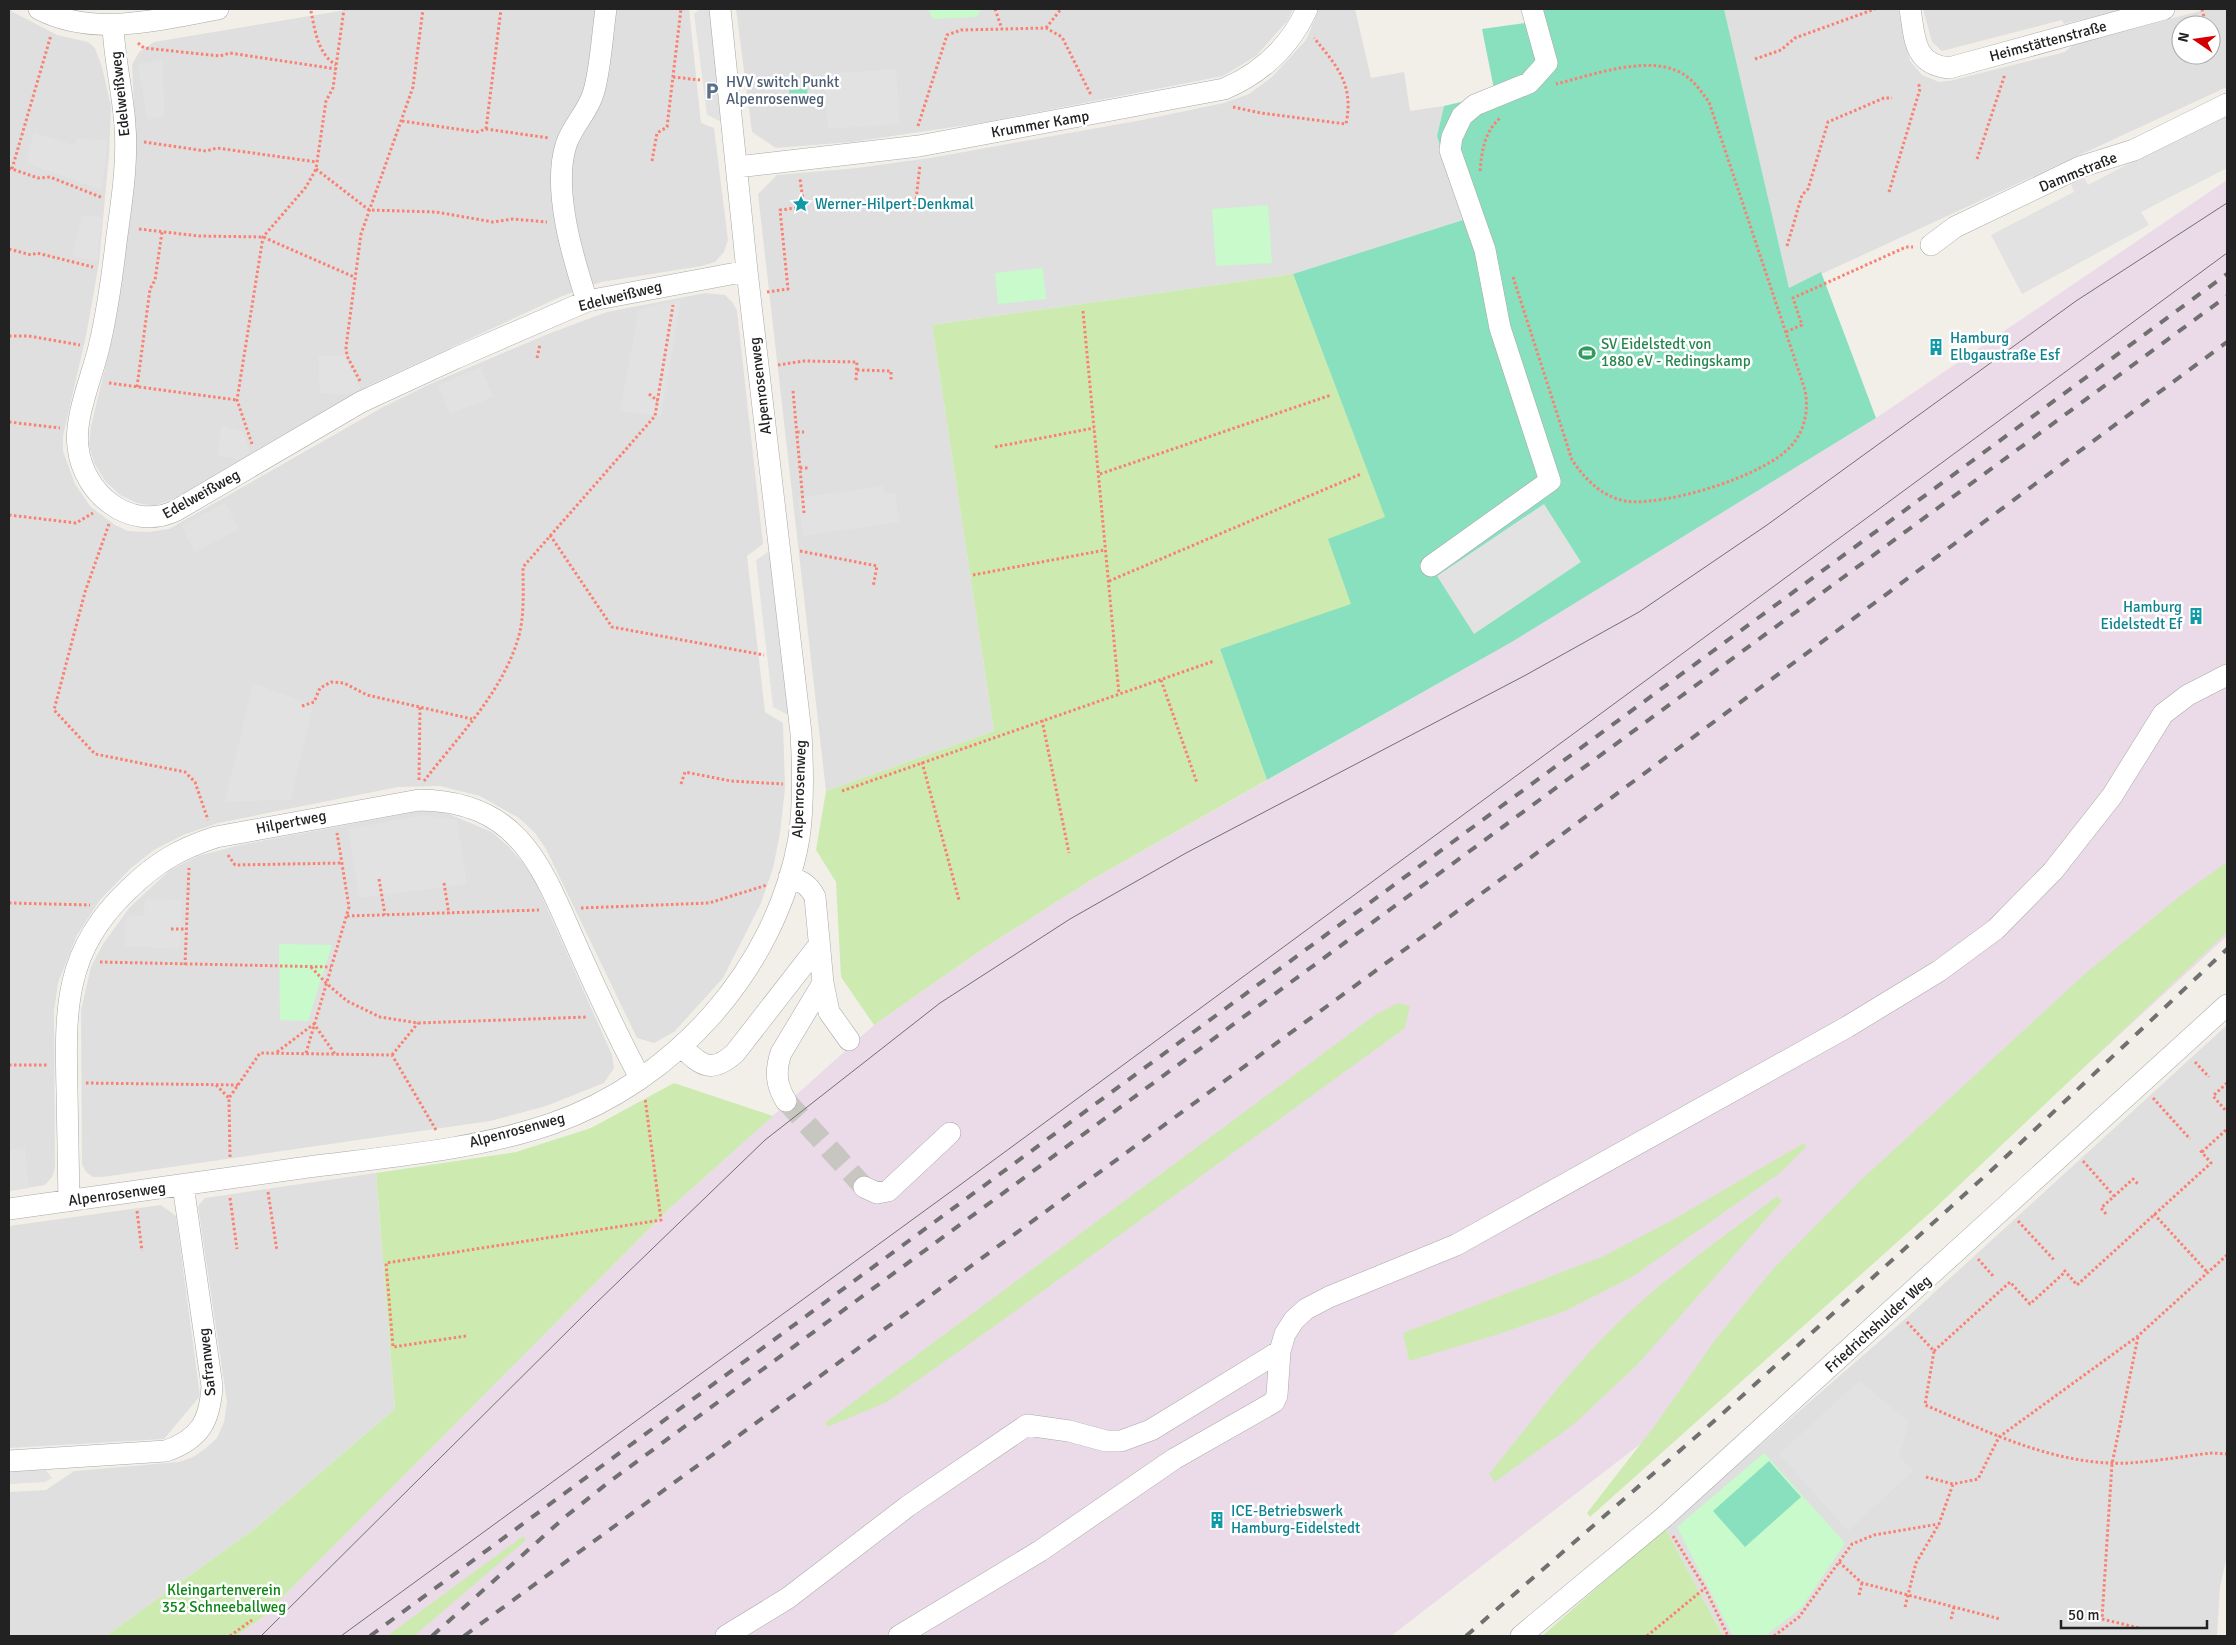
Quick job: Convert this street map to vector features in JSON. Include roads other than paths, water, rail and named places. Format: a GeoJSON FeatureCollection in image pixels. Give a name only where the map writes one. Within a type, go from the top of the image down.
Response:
{"type":"FeatureCollection","features":[{"type":"Feature","properties":{"kind":"street"},"geometry":{"type":"LineString","coordinates":[[39,9],[59,16],[91,23],[113,25],[218,9]]}},
{"type":"Feature","properties":{"kind":"street"},"geometry":{"type":"LineString","coordinates":[[587,301],[577,270],[564,206],[563,161],[566,144],[594,93],[606,9]]}},
{"type":"Feature","properties":{"kind":"street","name":"Alpenrosenweg"},"geometry":{"type":"LineString","coordinates":[[9,1209],[183,1186],[230,1184],[446,1148],[525,1132],[573,1115],[642,1085],[682,1047],[736,988],[758,951],[782,879],[799,838],[802,783],[801,733],[747,271],[720,9]]}},
{"type":"Feature","properties":{"kind":"street","name":"Krummer Kamp"},"geometry":{"type":"LineString","coordinates":[[737,167],[919,146],[1224,89],[1242,81],[1273,58],[1298,28],[1307,9]]}},
{"type":"Feature","properties":{"kind":"street"},"geometry":{"type":"LineString","coordinates":[[1432,566],[1550,481],[1500,328],[1485,250],[1450,150],[1452,137],[1462,116],[1475,105],[1529,83],[1547,63],[1532,9]]}},
{"type":"Feature","properties":{"kind":"street","name":"Heimstättenstraße"},"geometry":{"type":"LineString","coordinates":[[1910,9],[1916,47],[1924,59],[1931,64],[1949,68],[2164,9]]}},
{"type":"Feature","properties":{"kind":"street","name":"Edelweißweg"},"geometry":{"type":"LineString","coordinates":[[113,25],[124,102],[124,153],[110,291],[80,420],[78,446],[85,472],[93,486],[117,508],[140,518],[151,519],[165,516],[361,402],[587,301],[747,271]]}},
{"type":"Feature","properties":{"kind":"street","name":"Dammstraße"},"geometry":{"type":"LineString","coordinates":[[1932,245],[1955,227],[2080,167],[2134,150],[2227,104]]}},
{"type":"Feature","properties":{"kind":"street"},"geometry":{"type":"LineString","coordinates":[[898,1636],[1040,1551],[1174,1459],[1274,1402],[1278,1395],[1280,1351],[1285,1334],[1294,1320],[1306,1309],[1329,1297],[1456,1246],[1846,1027],[1939,971],[1996,929],[2053,871],[2112,796],[2163,714],[2188,695],[2227,675]]}},
{"type":"Feature","properties":{"kind":"street","name":"Hilpertweg"},"geometry":{"type":"LineString","coordinates":[[69,1201],[65,1028],[69,997],[77,968],[90,937],[106,912],[144,875],[167,857],[189,846],[216,837],[274,825],[419,800],[450,802],[469,806],[488,814],[507,827],[519,838],[542,867],[608,1016],[642,1085]]}},
{"type":"Feature","properties":{"kind":"street"},"geometry":{"type":"LineString","coordinates":[[782,879],[810,887],[815,897],[823,983],[829,1012],[849,1040]]}},
{"type":"Feature","properties":{"kind":"street"},"geometry":{"type":"LineString","coordinates":[[682,1047],[699,1063],[716,1066],[725,1063],[819,946]]}},
{"type":"Feature","properties":{"kind":"street"},"geometry":{"type":"LineString","coordinates":[[786,1101],[780,1091],[777,1065],[781,1053],[823,983]]}},
{"type":"Feature","properties":{"kind":"street","name":"Friedrichshulder Weg"},"geometry":{"type":"LineString","coordinates":[[1521,1636],[1662,1518],[1913,1293],[2227,1005]]}},
{"type":"Feature","properties":{"kind":"street"},"geometry":{"type":"LineString","coordinates":[[864,1187],[877,1193],[888,1192],[950,1132]]}},
{"type":"Feature","properties":{"kind":"street","name":"Safranweg"},"geometry":{"type":"LineString","coordinates":[[9,1461],[166,1451],[182,1445],[196,1435],[206,1420],[211,1404],[212,1386],[183,1186]]}},
{"type":"Feature","properties":{"kind":"street"},"geometry":{"type":"LineString","coordinates":[[726,1636],[788,1598],[908,1506],[1027,1425],[1069,1431],[1106,1441],[1121,1441],[1151,1430],[1280,1351]]}},
{"type":"Feature","properties":{"kind":"tunnel"},"geometry":{"type":"LineString","coordinates":[[786,1101],[864,1187]]}},
{"type":"Feature","properties":{"kind":"tram line"},"geometry":{"type":"LineString","coordinates":[[261,1636],[594,1305],[765,1140],[940,1003],[1070,919],[1186,853],[1524,676],[1639,612],[1767,525],[2076,301],[2227,203]]}},
{"type":"Feature","properties":{"kind":"tram line"},"geometry":{"type":"LineString","coordinates":[[341,1636],[964,1182],[2227,253]]}},
{"type":"Feature","properties":{"kind":"railway"},"geometry":{"type":"LineString","coordinates":[[370,1636],[2227,274]]}},
{"type":"Feature","properties":{"kind":"railway"},"geometry":{"type":"LineString","coordinates":[[432,1636],[565,1517],[609,1482],[2227,296]]}},
{"type":"Feature","properties":{"kind":"railway"},"geometry":{"type":"LineString","coordinates":[[464,1636],[1526,861],[2227,342]]}},
{"type":"Feature","properties":{"kind":"railway"},"geometry":{"type":"LineString","coordinates":[[1466,1636],[1721,1415],[1996,1166],[2227,949]]}},
{"type":"Feature","properties":{"kind":"place","name":"HVV switch Punkt Alpenrosenweg"},"geometry":{"type":"Point","coordinates":[712,91]}},
{"type":"Feature","properties":{"kind":"place","name":"Werner-Hilpert-Denkmal"},"geometry":{"type":"Point","coordinates":[801,204]}},
{"type":"Feature","properties":{"kind":"place","name":"Hamburg Elbgaustraße Esf"},"geometry":{"type":"Point","coordinates":[1936,347]}},
{"type":"Feature","properties":{"kind":"place","name":"SV Eidelstedt von 1880 eV - Redingskamp"},"geometry":{"type":"Point","coordinates":[1587,353]}},
{"type":"Feature","properties":{"kind":"place","name":"Hamburg Eidelstedt Ef"},"geometry":{"type":"Point","coordinates":[2196,616]}},
{"type":"Feature","properties":{"kind":"place","name":"ICE-Betriebswerk Hamburg-Eidelstedt"},"geometry":{"type":"Point","coordinates":[1217,1520]}},
{"type":"Feature","properties":{"kind":"park label","name":"Kleingartenverein 352 Schneeballweg"},"geometry":{"type":"Point","coordinates":[224,1598]}}]}
